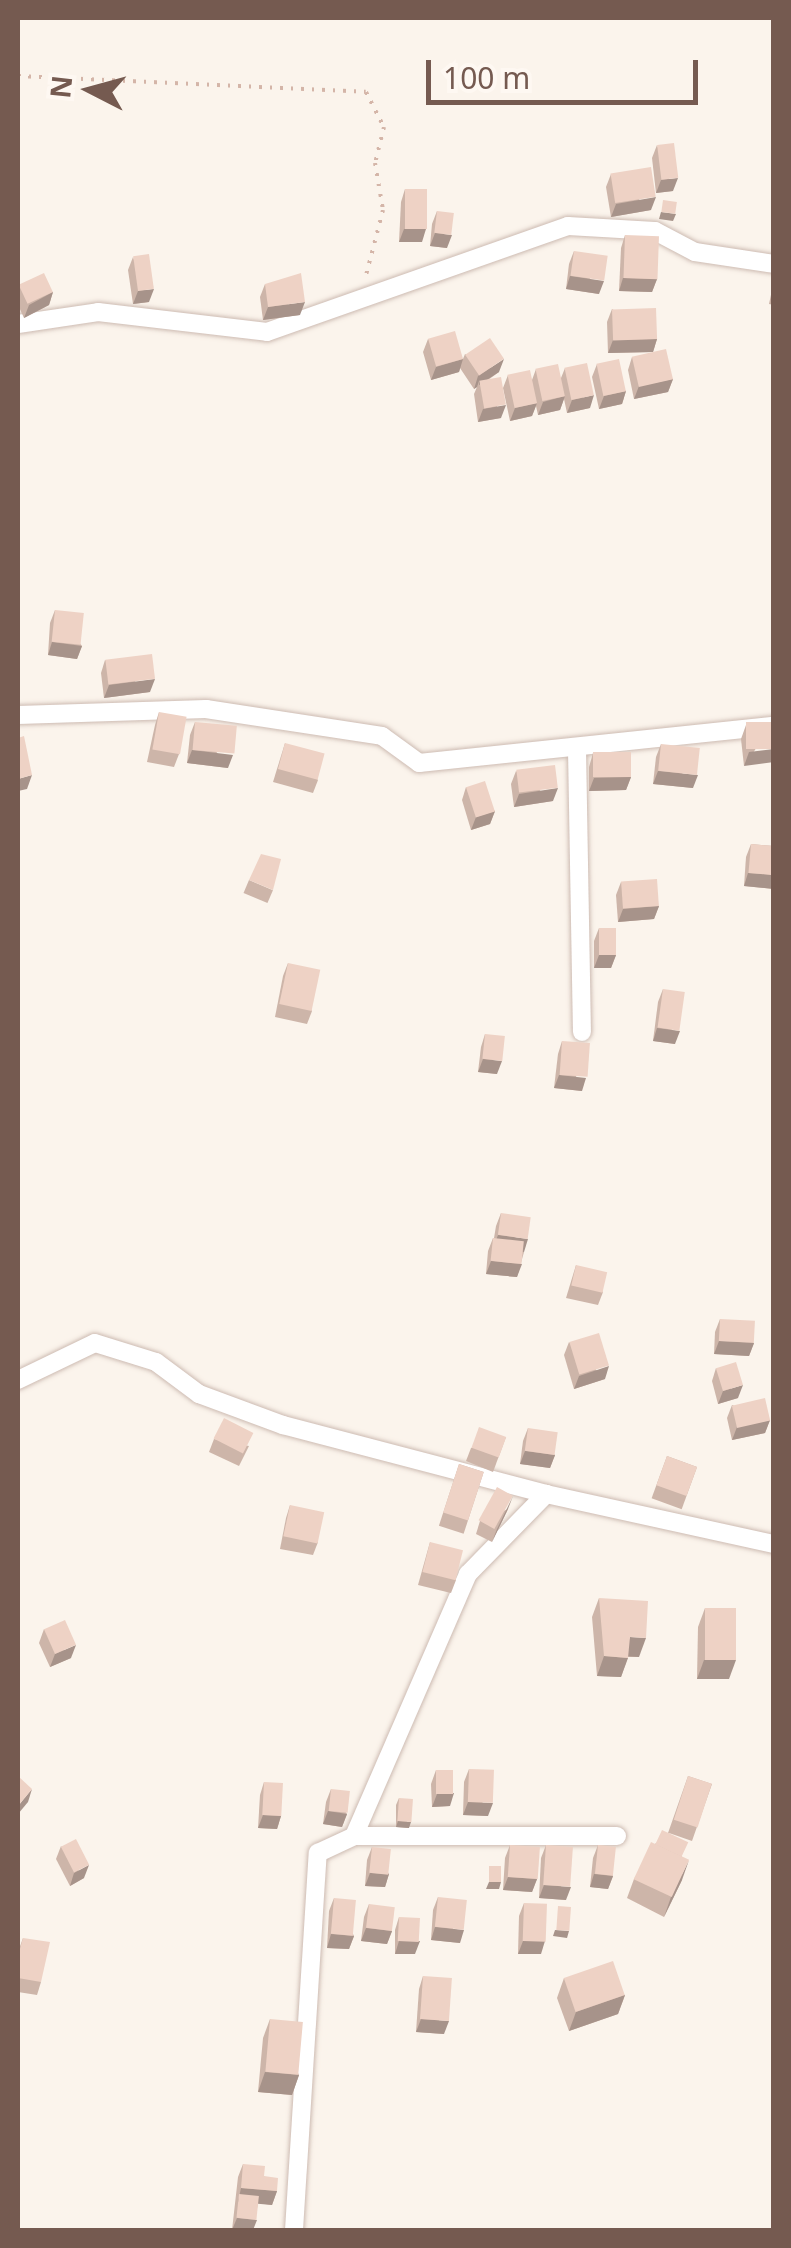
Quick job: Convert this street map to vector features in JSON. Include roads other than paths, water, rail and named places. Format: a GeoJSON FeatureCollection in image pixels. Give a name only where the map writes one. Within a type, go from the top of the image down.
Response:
{"type":"FeatureCollection","features":[{"type":"Feature","properties":{"kind":"street"},"geometry":{"type":"LineString","coordinates":[[18,324],[98,312],[267,332],[568,226],[655,232],[696,252],[774,264]]}},
{"type":"Feature","properties":{"kind":"street"},"geometry":{"type":"LineString","coordinates":[[18,715],[206,709],[382,736],[419,763],[774,726]]}},
{"type":"Feature","properties":{"kind":"street"},"geometry":{"type":"LineString","coordinates":[[578,749],[582,1032]]}},
{"type":"Feature","properties":{"kind":"street"},"geometry":{"type":"LineString","coordinates":[[18,1380],[94,1344],[156,1362],[199,1394],[283,1425],[546,1494],[774,1544]]}},
{"type":"Feature","properties":{"kind":"street"},"geometry":{"type":"LineString","coordinates":[[354,1836],[468,1574],[546,1494]]}},
{"type":"Feature","properties":{"kind":"street"},"geometry":{"type":"LineString","coordinates":[[294,2230],[318,1852],[354,1836],[617,1836]]}}]}
